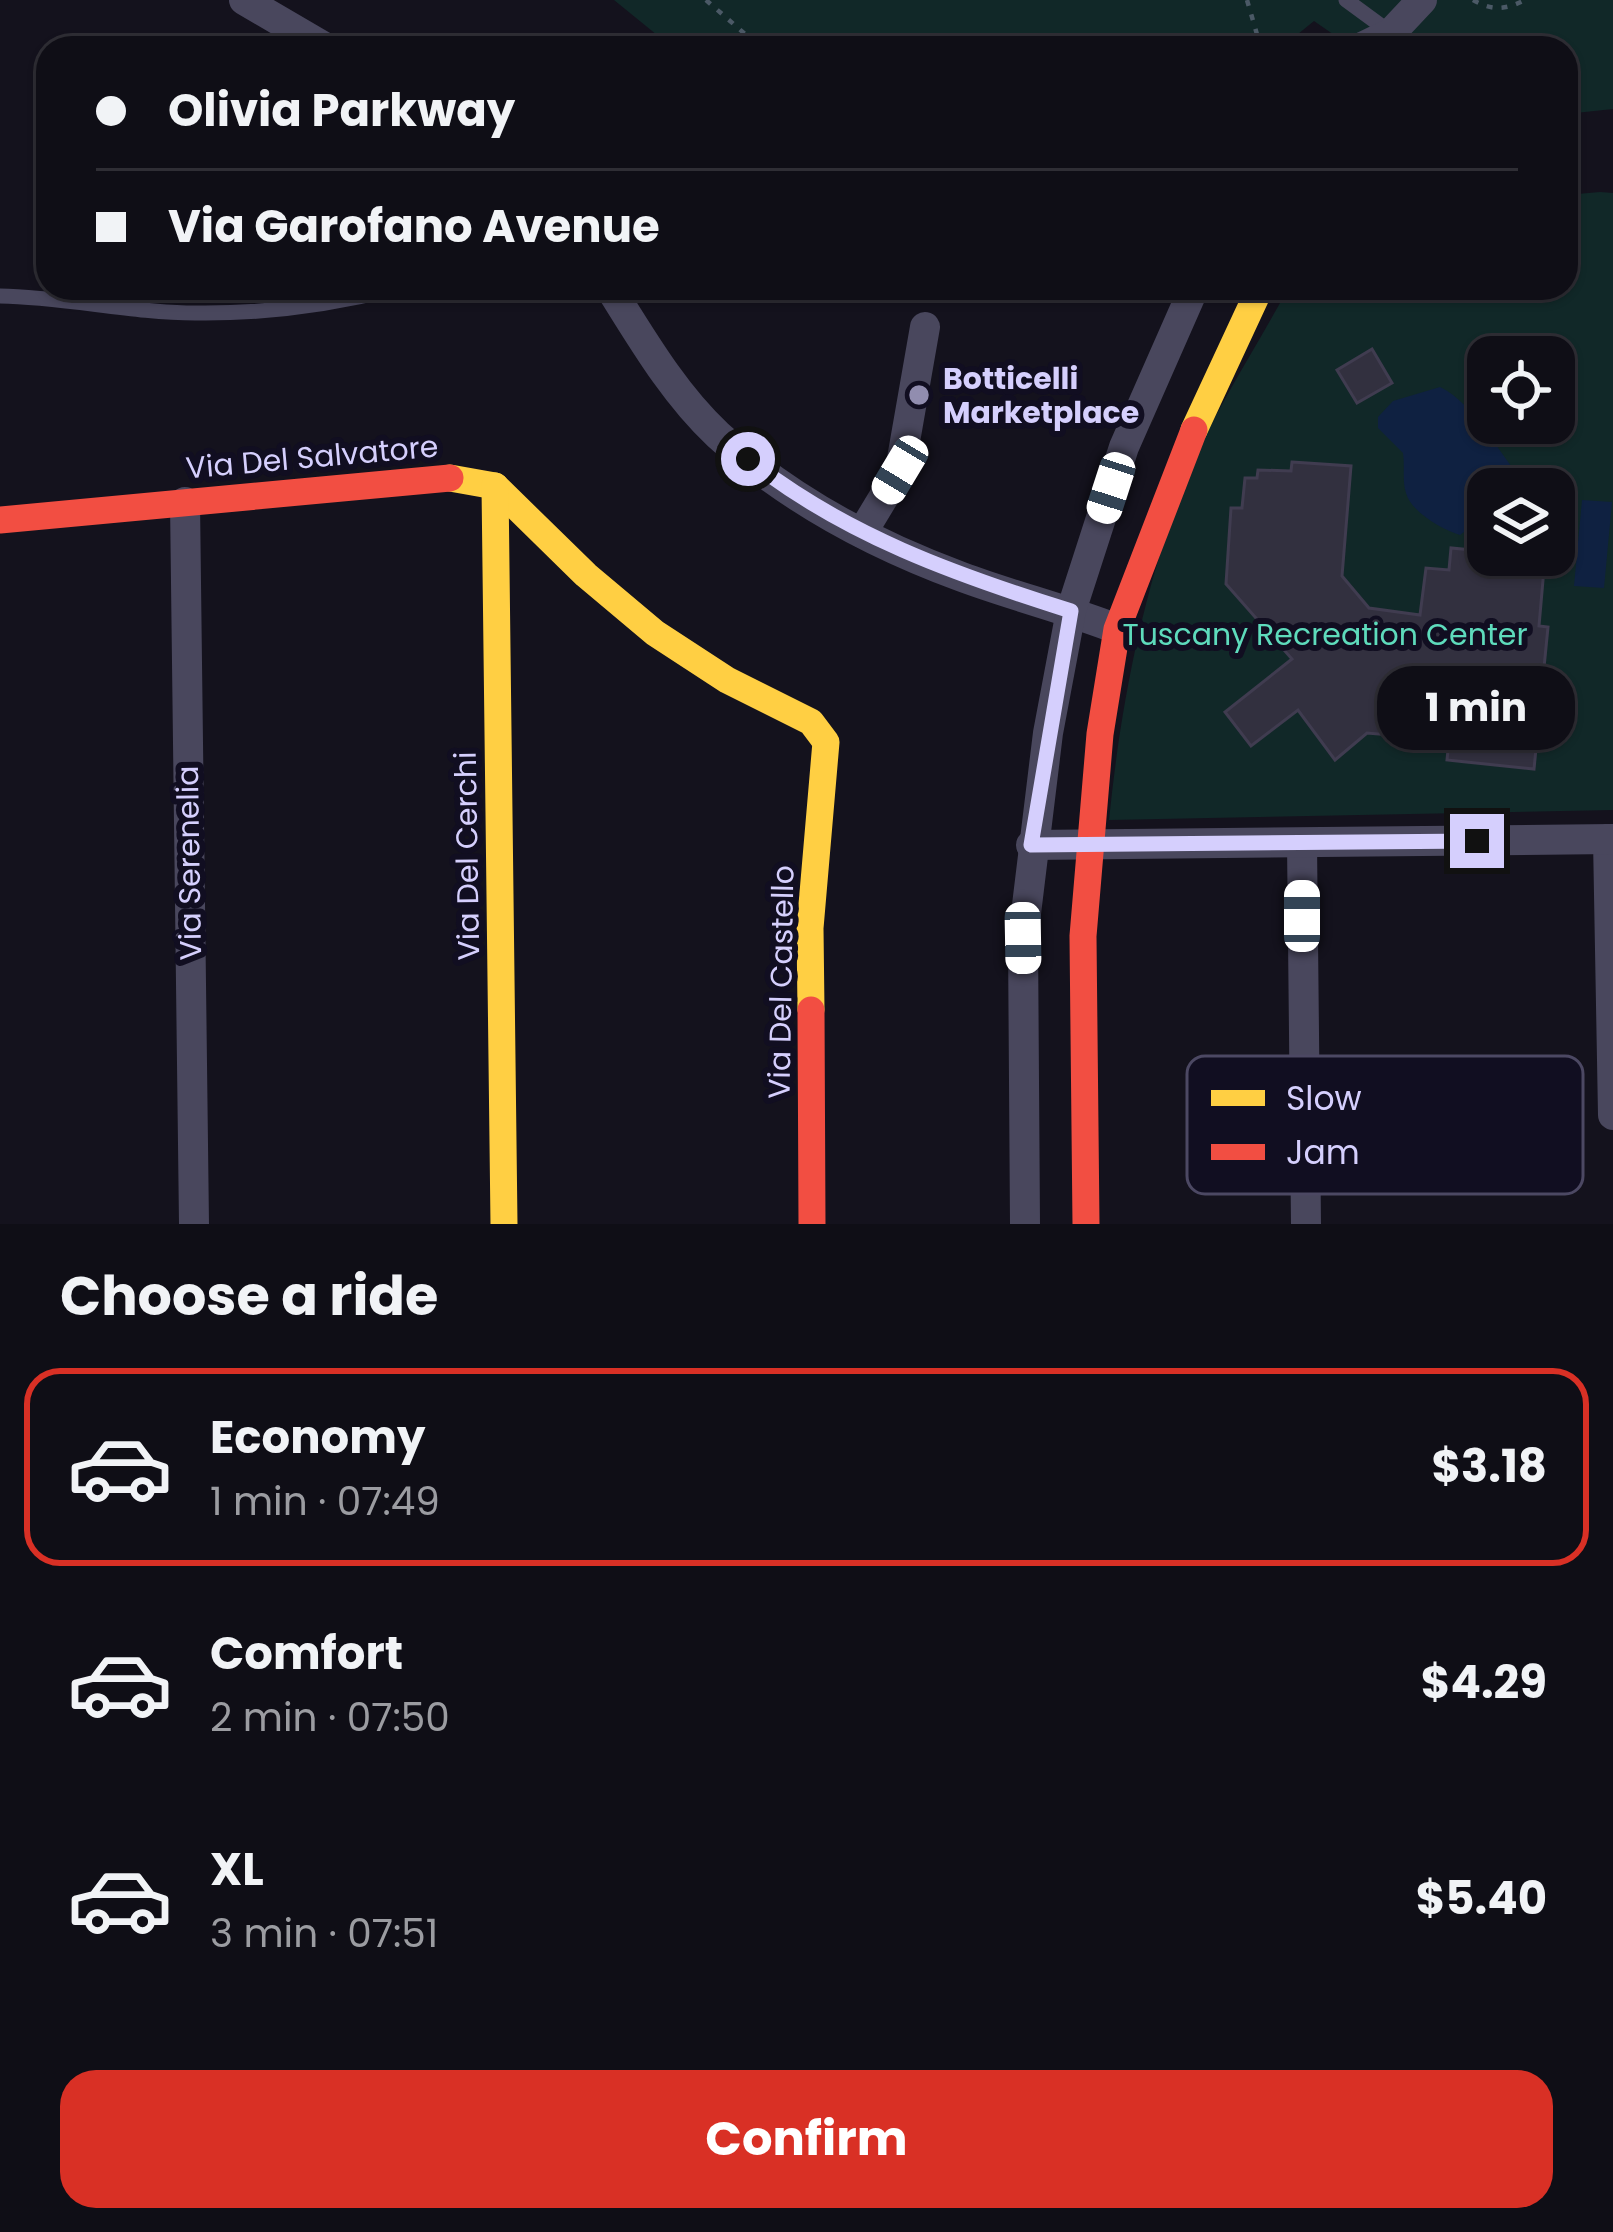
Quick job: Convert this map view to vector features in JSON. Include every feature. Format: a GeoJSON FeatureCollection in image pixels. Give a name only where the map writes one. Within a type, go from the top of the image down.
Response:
{"type":"FeatureCollection","features":[{"type":"Feature","properties":{"kind":"street"},"geometry":{"type":"LineString","coordinates":[[244,0],[306,36]]}},
{"type":"Feature","properties":{"kind":"street"},"geometry":{"type":"LineString","coordinates":[[1392,36],[1422,0]]}},
{"type":"Feature","properties":{"kind":"street"},"geometry":{"type":"LineString","coordinates":[[618,300],[667,376],[716,433],[780,484],[862,533],[961,577],[1117,629]]}},
{"type":"Feature","properties":{"kind":"street"},"geometry":{"type":"LineString","coordinates":[[1025,1224],[1023,938],[1031,845],[1071,611],[1124,447],[1189,300]]}},
{"type":"Feature","properties":{"kind":"street"},"geometry":{"type":"LineString","coordinates":[[1086,1224],[1083,936],[1088,846],[1117,629],[1180,459],[1254,300]]}},
{"type":"Feature","properties":{"kind":"street"},"geometry":{"type":"LineString","coordinates":[[862,533],[900,470],[925,327]]}},
{"type":"Feature","properties":{"kind":"street","name":"Via Del Salvatore"},"geometry":{"type":"LineString","coordinates":[[0,520],[458,477],[495,486]]}},
{"type":"Feature","properties":{"kind":"street","name":"Via Del Castello"},"geometry":{"type":"LineString","coordinates":[[495,486],[586,575],[655,633],[727,680],[811,722],[826,742],[810,928],[812,1224]]}},
{"type":"Feature","properties":{"kind":"street","name":"Via Del Cerchi"},"geometry":{"type":"LineString","coordinates":[[495,486],[504,1224]]}},
{"type":"Feature","properties":{"kind":"street","name":"Via Serenelia"},"geometry":{"type":"LineString","coordinates":[[184,502],[194,1224]]}},
{"type":"Feature","properties":{"kind":"street"},"geometry":{"type":"LineString","coordinates":[[1031,845],[1611,839],[1613,1114]]}},
{"type":"Feature","properties":{"kind":"street"},"geometry":{"type":"LineString","coordinates":[[1302,843],[1304,1056]]}},
{"type":"Feature","properties":{"kind":"street"},"geometry":{"type":"LineString","coordinates":[[1306,1194],[1306,1224]]}},
{"type":"Feature","properties":{"kind":"lane"},"geometry":{"type":"LineString","coordinates":[[1346,0],[1385,36]]}},
{"type":"Feature","properties":{"kind":"lane"},"geometry":{"type":"LineString","coordinates":[[0,296],[36,297]]}},
{"type":"Feature","properties":{"kind":"lane"},"geometry":{"type":"LineString","coordinates":[[84,300],[192,314],[323,307],[351,300]]}},
{"type":"Feature","properties":{"kind":"path"},"geometry":{"type":"LineString","coordinates":[[706,0],[747,36]]}},
{"type":"Feature","properties":{"kind":"path"},"geometry":{"type":"LineString","coordinates":[[1247,0],[1258,36]]}},
{"type":"Feature","properties":{"kind":"path"},"geometry":{"type":"LineString","coordinates":[[1473,0],[1489,9],[1510,8],[1525,0]]}},
{"type":"Feature","properties":{"kind":"green space"},"geometry":{"type":"Polygon","coordinates":[[[614,0],[1613,0],[1613,109],[1578,113],[1578,36],[1336,36],[1314,21],[1297,36],[658,36],[614,0]]]}},
{"type":"Feature","properties":{"kind":"green space","name":"Tuscany Recreation Center"},"geometry":{"type":"Polygon","coordinates":[[[1613,193],[1613,810],[1109,820],[1137,644],[1159,557],[1189,473],[1281,300],[1578,300],[1578,194],[1613,193]]]}},
{"type":"Feature","properties":{"kind":"water"},"geometry":{"type":"Polygon","coordinates":[[[1440,387],[1467,407],[1467,444],[1495,444],[1512,468],[1467,468],[1467,530],[1460,535],[1437,525],[1409,500],[1403,453],[1378,428],[1378,417],[1393,401],[1440,387]]]}},
{"type":"Feature","properties":{"kind":"water"},"geometry":{"type":"Polygon","coordinates":[[[1582,500],[1612,502],[1604,588],[1574,586],[1582,500]]]}},
{"type":"Feature","properties":{"kind":"building"},"geometry":{"type":"Polygon","coordinates":[[[1372,349],[1392,383],[1357,403],[1337,370],[1372,349]]]}},
{"type":"Feature","properties":{"kind":"building"},"geometry":{"type":"Polygon","coordinates":[[[1292,462],[1351,466],[1342,576],[1369,608],[1420,615],[1426,568],[1449,570],[1451,548],[1467,550],[1467,576],[1543,576],[1539,626],[1548,627],[1534,769],[1447,760],[1449,740],[1367,733],[1335,760],[1298,710],[1251,746],[1225,712],[1292,659],[1226,584],[1231,508],[1242,508],[1245,478],[1257,478],[1258,470],[1291,471],[1292,462]]]}},
{"type":"Feature","properties":{"kind":"traffic: slow"},"geometry":{"type":"LineString","coordinates":[[1194,430],[1254,300]]}},
{"type":"Feature","properties":{"kind":"traffic: slow"},"geometry":{"type":"LineString","coordinates":[[450,478],[495,486],[586,575],[655,633],[727,680],[811,722],[826,742],[810,928],[811,1010]]}},
{"type":"Feature","properties":{"kind":"traffic: slow"},"geometry":{"type":"LineString","coordinates":[[495,486],[504,1224]]}},
{"type":"Feature","properties":{"kind":"traffic: jam"},"geometry":{"type":"LineString","coordinates":[[1086,1224],[1083,936],[1100,734],[1117,629],[1194,430]]}},
{"type":"Feature","properties":{"kind":"traffic: jam"},"geometry":{"type":"LineString","coordinates":[[0,520],[450,478]]}},
{"type":"Feature","properties":{"kind":"traffic: jam"},"geometry":{"type":"LineString","coordinates":[[811,1010],[812,1224]]}},
{"type":"Feature","properties":{"kind":"place","name":"Botticelli Marketplace"},"geometry":{"type":"Point","coordinates":[919,395]}},
{"type":"Feature","properties":{"kind":"route"},"geometry":{"type":"LineString","coordinates":[[748,459],[865,535],[961,577],[1071,611],[1031,845],[1477,841]]}}]}
